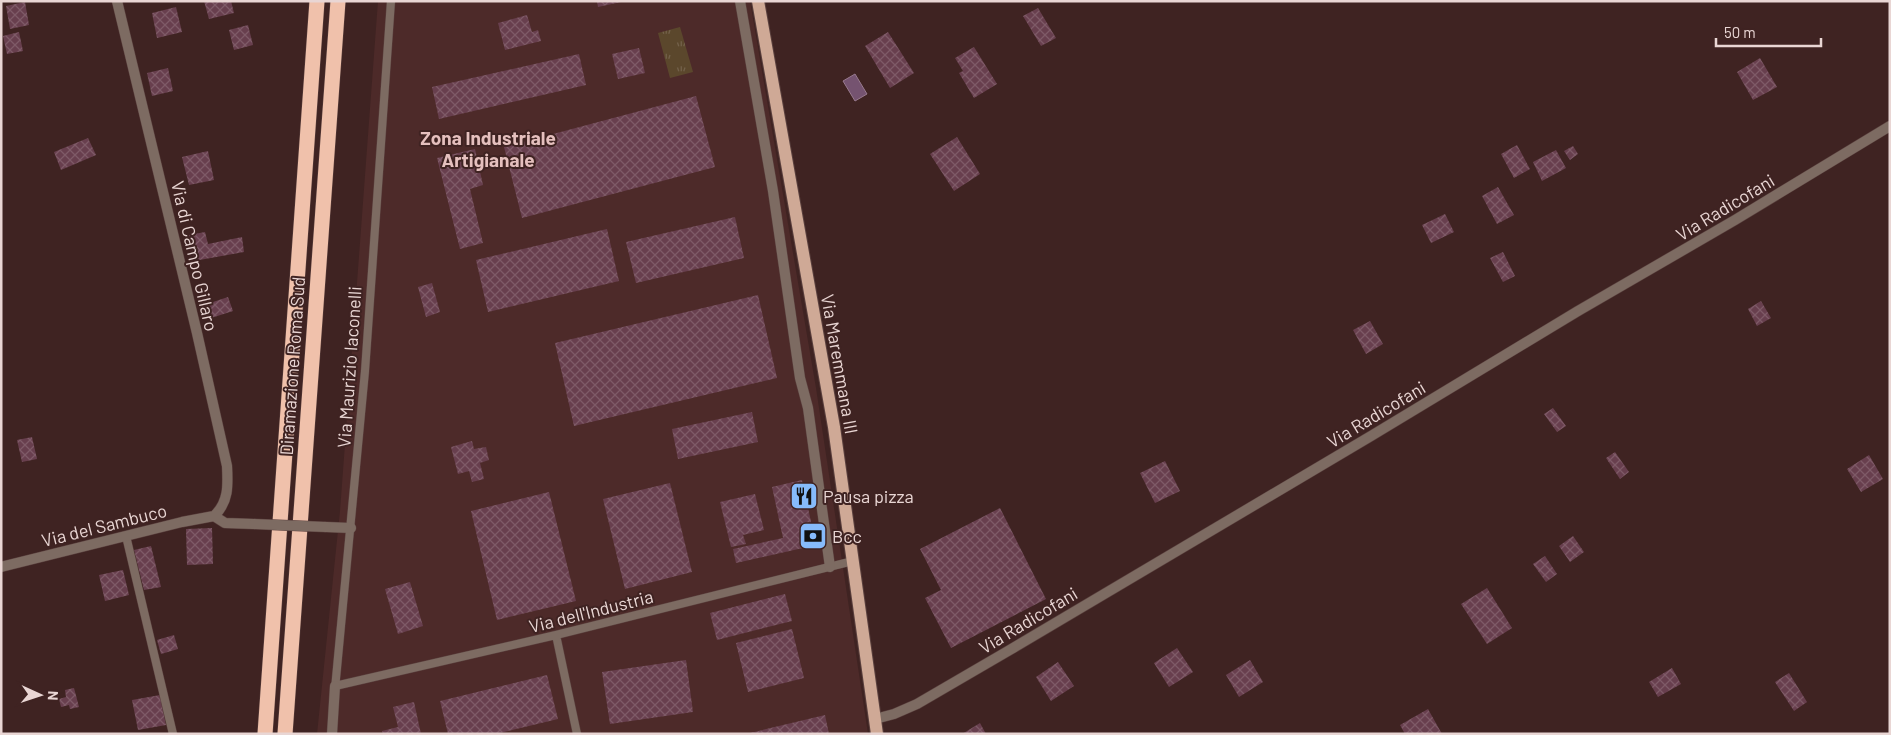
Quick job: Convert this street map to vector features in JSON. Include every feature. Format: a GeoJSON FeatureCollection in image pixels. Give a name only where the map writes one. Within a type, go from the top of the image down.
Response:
{"type":"FeatureCollection","features":[{"type":"Feature","properties":{"kind":"highway","name":"Diramazione Roma Sud"},"geometry":{"type":"LineString","coordinates":[[265,734],[318,1]]}},
{"type":"Feature","properties":{"kind":"highway","name":"Diramazione Roma Sud"},"geometry":{"type":"LineString","coordinates":[[285,734],[338,1]]}},
{"type":"Feature","properties":{"kind":"main road","name":"Via Maremmana III"},"geometry":{"type":"LineString","coordinates":[[758,1],[834,427],[877,734]]}},
{"type":"Feature","properties":{"kind":"street","name":"Via di Campo Gillaro"},"geometry":{"type":"LineString","coordinates":[[117,1],[227,466],[228,483],[226,498],[220,510],[214,516]]}},
{"type":"Feature","properties":{"kind":"street"},"geometry":{"type":"LineString","coordinates":[[740,1],[773,191],[800,378],[808,408],[830,567]]}},
{"type":"Feature","properties":{"kind":"street","name":"Via Radicofani"},"geometry":{"type":"LineString","coordinates":[[875,719],[894,714],[917,704],[1371,436],[1563,320],[1735,220],[1890,126]]}},
{"type":"Feature","properties":{"kind":"street"},"geometry":{"type":"LineString","coordinates":[[214,516],[225,523],[351,528]]}},
{"type":"Feature","properties":{"kind":"street","name":"Via del Sambuco"},"geometry":{"type":"LineString","coordinates":[[1,567],[214,516]]}},
{"type":"Feature","properties":{"kind":"street"},"geometry":{"type":"LineString","coordinates":[[333,734],[335,686]]}},
{"type":"Feature","properties":{"kind":"lane","name":"Via Maurizio Iaconelli"},"geometry":{"type":"LineString","coordinates":[[335,686],[365,361],[391,1]]}},
{"type":"Feature","properties":{"kind":"lane"},"geometry":{"type":"LineString","coordinates":[[126,536],[174,734]]}},
{"type":"Feature","properties":{"kind":"lane","name":"Via dell'Industria"},"geometry":{"type":"LineString","coordinates":[[335,686],[556,635],[853,561]]}},
{"type":"Feature","properties":{"kind":"lane"},"geometry":{"type":"LineString","coordinates":[[556,635],[577,734]]}},
{"type":"Feature","properties":{"kind":"shaded area"},"geometry":{"type":"Polygon","coordinates":[[[378,1],[750,1],[816,388],[868,734],[317,734],[340,511],[378,1]]]}},
{"type":"Feature","properties":{"kind":"shaded area"},"geometry":{"type":"Polygon","coordinates":[[[855,74],[867,94],[855,101],[843,81],[855,74]]]}},
{"type":"Feature","properties":{"kind":"green space"},"geometry":{"type":"Polygon","coordinates":[[[680,27],[693,72],[670,78],[658,33],[680,27]]]}},
{"type":"Feature","properties":{"kind":"building"},"geometry":{"type":"Polygon","coordinates":[[[204,1],[231,1],[234,13],[209,19],[204,1]]]}},
{"type":"Feature","properties":{"kind":"building"},"geometry":{"type":"Polygon","coordinates":[[[597,1],[621,1],[621,2],[598,7],[597,1]]]}},
{"type":"Feature","properties":{"kind":"building"},"geometry":{"type":"Polygon","coordinates":[[[25,2],[29,25],[10,29],[6,6],[25,2]]]}},
{"type":"Feature","properties":{"kind":"building"},"geometry":{"type":"Polygon","coordinates":[[[176,7],[182,32],[157,38],[152,13],[176,7]]]}},
{"type":"Feature","properties":{"kind":"building"},"geometry":{"type":"Polygon","coordinates":[[[1038,8],[1056,38],[1041,46],[1023,16],[1038,8]]]}},
{"type":"Feature","properties":{"kind":"building"},"geometry":{"type":"Polygon","coordinates":[[[527,15],[532,32],[538,30],[541,41],[505,50],[498,23],[527,15]]]}},
{"type":"Feature","properties":{"kind":"building"},"geometry":{"type":"Polygon","coordinates":[[[248,25],[253,45],[234,50],[229,30],[248,25]]]}},
{"type":"Feature","properties":{"kind":"building"},"geometry":{"type":"Polygon","coordinates":[[[19,32],[23,51],[7,54],[3,36],[19,32]]]}},
{"type":"Feature","properties":{"kind":"building"},"geometry":{"type":"Polygon","coordinates":[[[888,32],[914,73],[890,88],[865,46],[888,32]]]}},
{"type":"Feature","properties":{"kind":"building"},"geometry":{"type":"Polygon","coordinates":[[[974,47],[997,84],[974,98],[959,73],[963,71],[955,58],[974,47]]]}},
{"type":"Feature","properties":{"kind":"building"},"geometry":{"type":"Polygon","coordinates":[[[639,48],[645,73],[618,79],[612,54],[639,48]]]}},
{"type":"Feature","properties":{"kind":"building"},"geometry":{"type":"Polygon","coordinates":[[[579,54],[586,85],[439,119],[432,87],[579,54]]]}},
{"type":"Feature","properties":{"kind":"building"},"geometry":{"type":"Polygon","coordinates":[[[1760,58],[1777,87],[1753,100],[1737,72],[1760,58]]]}},
{"type":"Feature","properties":{"kind":"building"},"geometry":{"type":"Polygon","coordinates":[[[168,68],[173,91],[152,96],[147,73],[168,68]]]}},
{"type":"Feature","properties":{"kind":"building"},"geometry":{"type":"Polygon","coordinates":[[[696,96],[715,167],[522,218],[504,147],[696,96]]]}},
{"type":"Feature","properties":{"kind":"building"},"geometry":{"type":"Polygon","coordinates":[[[957,137],[980,174],[954,191],[930,154],[957,137]]]}},
{"type":"Feature","properties":{"kind":"building"},"geometry":{"type":"Polygon","coordinates":[[[88,138],[96,155],[61,170],[54,152],[88,138]]]}},
{"type":"Feature","properties":{"kind":"building"},"geometry":{"type":"Polygon","coordinates":[[[1517,145],[1530,169],[1514,178],[1501,154],[1517,145]]]}},
{"type":"Feature","properties":{"kind":"building"},"geometry":{"type":"Polygon","coordinates":[[[1573,146],[1578,154],[1570,160],[1564,151],[1573,146]]]}},
{"type":"Feature","properties":{"kind":"building"},"geometry":{"type":"Polygon","coordinates":[[[475,149],[483,185],[470,189],[483,243],[460,249],[437,158],[475,149]]]}},
{"type":"Feature","properties":{"kind":"building"},"geometry":{"type":"Polygon","coordinates":[[[1556,150],[1566,168],[1542,181],[1533,162],[1556,150]]]}},
{"type":"Feature","properties":{"kind":"building"},"geometry":{"type":"Polygon","coordinates":[[[208,151],[214,180],[189,185],[182,157],[208,151]]]}},
{"type":"Feature","properties":{"kind":"building"},"geometry":{"type":"Polygon","coordinates":[[[1498,187],[1514,215],[1497,224],[1482,196],[1498,187]]]}},
{"type":"Feature","properties":{"kind":"building"},"geometry":{"type":"Polygon","coordinates":[[[1445,214],[1454,232],[1431,243],[1422,225],[1445,214]]]}},
{"type":"Feature","properties":{"kind":"building"},"geometry":{"type":"Polygon","coordinates":[[[735,217],[744,258],[636,283],[626,242],[735,217]]]}},
{"type":"Feature","properties":{"kind":"building"},"geometry":{"type":"Polygon","coordinates":[[[607,229],[619,281],[488,312],[476,260],[607,229]]]}},
{"type":"Feature","properties":{"kind":"building"},"geometry":{"type":"Polygon","coordinates":[[[205,232],[208,244],[242,237],[244,252],[194,261],[189,235],[205,232]]]}},
{"type":"Feature","properties":{"kind":"building"},"geometry":{"type":"Polygon","coordinates":[[[1503,252],[1515,276],[1503,282],[1490,258],[1503,252]]]}},
{"type":"Feature","properties":{"kind":"building"},"geometry":{"type":"Polygon","coordinates":[[[432,283],[440,312],[426,317],[418,287],[432,283]]]}},
{"type":"Feature","properties":{"kind":"building"},"geometry":{"type":"Polygon","coordinates":[[[758,295],[777,378],[574,426],[555,343],[758,295]]]}},
{"type":"Feature","properties":{"kind":"building"},"geometry":{"type":"Polygon","coordinates":[[[228,297],[233,311],[208,319],[204,305],[228,297]]]}},
{"type":"Feature","properties":{"kind":"building"},"geometry":{"type":"Polygon","coordinates":[[[1761,301],[1771,318],[1757,326],[1748,309],[1761,301]]]}},
{"type":"Feature","properties":{"kind":"building"},"geometry":{"type":"Polygon","coordinates":[[[1370,321],[1383,344],[1366,354],[1353,330],[1370,321]]]}},
{"type":"Feature","properties":{"kind":"building"},"geometry":{"type":"Polygon","coordinates":[[[1553,408],[1566,426],[1557,432],[1544,414],[1553,408]]]}},
{"type":"Feature","properties":{"kind":"building"},"geometry":{"type":"Polygon","coordinates":[[[752,412],[758,442],[678,459],[672,429],[752,412]]]}},
{"type":"Feature","properties":{"kind":"building"},"geometry":{"type":"Polygon","coordinates":[[[32,437],[37,459],[22,462],[17,440],[32,437]]]}},
{"type":"Feature","properties":{"kind":"building"},"geometry":{"type":"Polygon","coordinates":[[[472,441],[474,449],[486,447],[489,460],[480,463],[484,479],[472,482],[469,471],[458,474],[451,447],[472,441]]]}},
{"type":"Feature","properties":{"kind":"building"},"geometry":{"type":"Polygon","coordinates":[[[1615,452],[1629,472],[1620,479],[1606,458],[1615,452]]]}},
{"type":"Feature","properties":{"kind":"building"},"geometry":{"type":"Polygon","coordinates":[[[1869,455],[1883,479],[1861,492],[1847,469],[1869,455]]]}},
{"type":"Feature","properties":{"kind":"building"},"geometry":{"type":"Polygon","coordinates":[[[1165,461],[1180,491],[1155,503],[1140,473],[1165,461]]]}},
{"type":"Feature","properties":{"kind":"building"},"geometry":{"type":"Polygon","coordinates":[[[802,480],[816,545],[736,563],[733,549],[783,538],[772,487],[802,480]]]}},
{"type":"Feature","properties":{"kind":"building"},"geometry":{"type":"Polygon","coordinates":[[[670,483],[692,572],[625,589],[603,499],[670,483]]]}},
{"type":"Feature","properties":{"kind":"building"},"geometry":{"type":"Polygon","coordinates":[[[549,492],[576,601],[497,620],[471,511],[549,492]]]}},
{"type":"Feature","properties":{"kind":"building"},"geometry":{"type":"Polygon","coordinates":[[[755,494],[764,530],[743,535],[746,544],[731,547],[720,502],[755,494]]]}},
{"type":"Feature","properties":{"kind":"building"},"geometry":{"type":"Polygon","coordinates":[[[1000,508],[1046,599],[951,648],[925,598],[941,590],[920,549],[1000,508]]]}},
{"type":"Feature","properties":{"kind":"building"},"geometry":{"type":"Polygon","coordinates":[[[212,528],[213,564],[187,565],[186,529],[212,528]]]}},
{"type":"Feature","properties":{"kind":"building"},"geometry":{"type":"Polygon","coordinates":[[[1573,536],[1584,552],[1570,562],[1559,546],[1573,536]]]}},
{"type":"Feature","properties":{"kind":"building"},"geometry":{"type":"Polygon","coordinates":[[[151,546],[161,587],[144,590],[134,550],[151,546]]]}},
{"type":"Feature","properties":{"kind":"building"},"geometry":{"type":"Polygon","coordinates":[[[1545,556],[1557,574],[1546,582],[1533,564],[1545,556]]]}},
{"type":"Feature","properties":{"kind":"building"},"geometry":{"type":"Polygon","coordinates":[[[123,570],[129,595],[105,601],[99,575],[123,570]]]}},
{"type":"Feature","properties":{"kind":"building"},"geometry":{"type":"Polygon","coordinates":[[[410,582],[423,626],[398,634],[385,589],[410,582]]]}},
{"type":"Feature","properties":{"kind":"building"},"geometry":{"type":"Polygon","coordinates":[[[1487,588],[1512,628],[1487,644],[1461,604],[1487,588]]]}},
{"type":"Feature","properties":{"kind":"building"},"geometry":{"type":"Polygon","coordinates":[[[785,594],[792,621],[717,640],[710,613],[785,594]]]}},
{"type":"Feature","properties":{"kind":"building"},"geometry":{"type":"Polygon","coordinates":[[[792,629],[804,678],[748,692],[736,643],[792,629]]]}},
{"type":"Feature","properties":{"kind":"building"},"geometry":{"type":"Polygon","coordinates":[[[174,635],[178,649],[161,654],[157,640],[174,635]]]}},
{"type":"Feature","properties":{"kind":"building"},"geometry":{"type":"Polygon","coordinates":[[[1177,648],[1193,672],[1169,687],[1154,663],[1177,648]]]}},
{"type":"Feature","properties":{"kind":"building"},"geometry":{"type":"Polygon","coordinates":[[[686,660],[693,712],[610,724],[602,672],[686,660]]]}},
{"type":"Feature","properties":{"kind":"building"},"geometry":{"type":"Polygon","coordinates":[[[1250,660],[1263,682],[1239,697],[1226,675],[1250,660]]]}},
{"type":"Feature","properties":{"kind":"building"},"geometry":{"type":"Polygon","coordinates":[[[1058,662],[1074,686],[1051,701],[1036,677],[1058,662]]]}},
{"type":"Feature","properties":{"kind":"building"},"geometry":{"type":"Polygon","coordinates":[[[1672,668],[1681,684],[1658,697],[1649,682],[1672,668]]]}},
{"type":"Feature","properties":{"kind":"building"},"geometry":{"type":"Polygon","coordinates":[[[1789,673],[1807,702],[1794,711],[1775,682],[1789,673]]]}},
{"type":"Feature","properties":{"kind":"building"},"geometry":{"type":"Polygon","coordinates":[[[547,675],[558,719],[496,734],[448,734],[440,701],[547,675]]]}},
{"type":"Feature","properties":{"kind":"building"},"geometry":{"type":"Polygon","coordinates":[[[74,688],[79,707],[70,709],[69,705],[61,707],[59,699],[66,697],[65,690],[74,688]]]}},
{"type":"Feature","properties":{"kind":"building"},"geometry":{"type":"Polygon","coordinates":[[[160,695],[166,725],[138,730],[132,700],[160,695]]]}},
{"type":"Feature","properties":{"kind":"building"},"geometry":{"type":"Polygon","coordinates":[[[414,702],[421,734],[383,734],[382,731],[398,727],[393,707],[414,702]]]}},
{"type":"Feature","properties":{"kind":"building"},"geometry":{"type":"Polygon","coordinates":[[[1428,709],[1442,734],[1405,734],[1400,725],[1428,709]]]}},
{"type":"Feature","properties":{"kind":"building"},"geometry":{"type":"Polygon","coordinates":[[[825,715],[829,734],[750,734],[750,733],[825,715]]]}},
{"type":"Feature","properties":{"kind":"building"},"geometry":{"type":"Polygon","coordinates":[[[980,723],[986,734],[962,734],[980,723]]]}},
{"type":"Feature","properties":{"kind":"place","name":"Pausa pizza"},"geometry":{"type":"Point","coordinates":[804,496]}},
{"type":"Feature","properties":{"kind":"place","name":"Bcc"},"geometry":{"type":"Point","coordinates":[813,536]}},
{"type":"Feature","properties":{"kind":"district","name":"Zona Industriale Artigianale"},"geometry":{"type":"Point","coordinates":[488,148]}}]}
